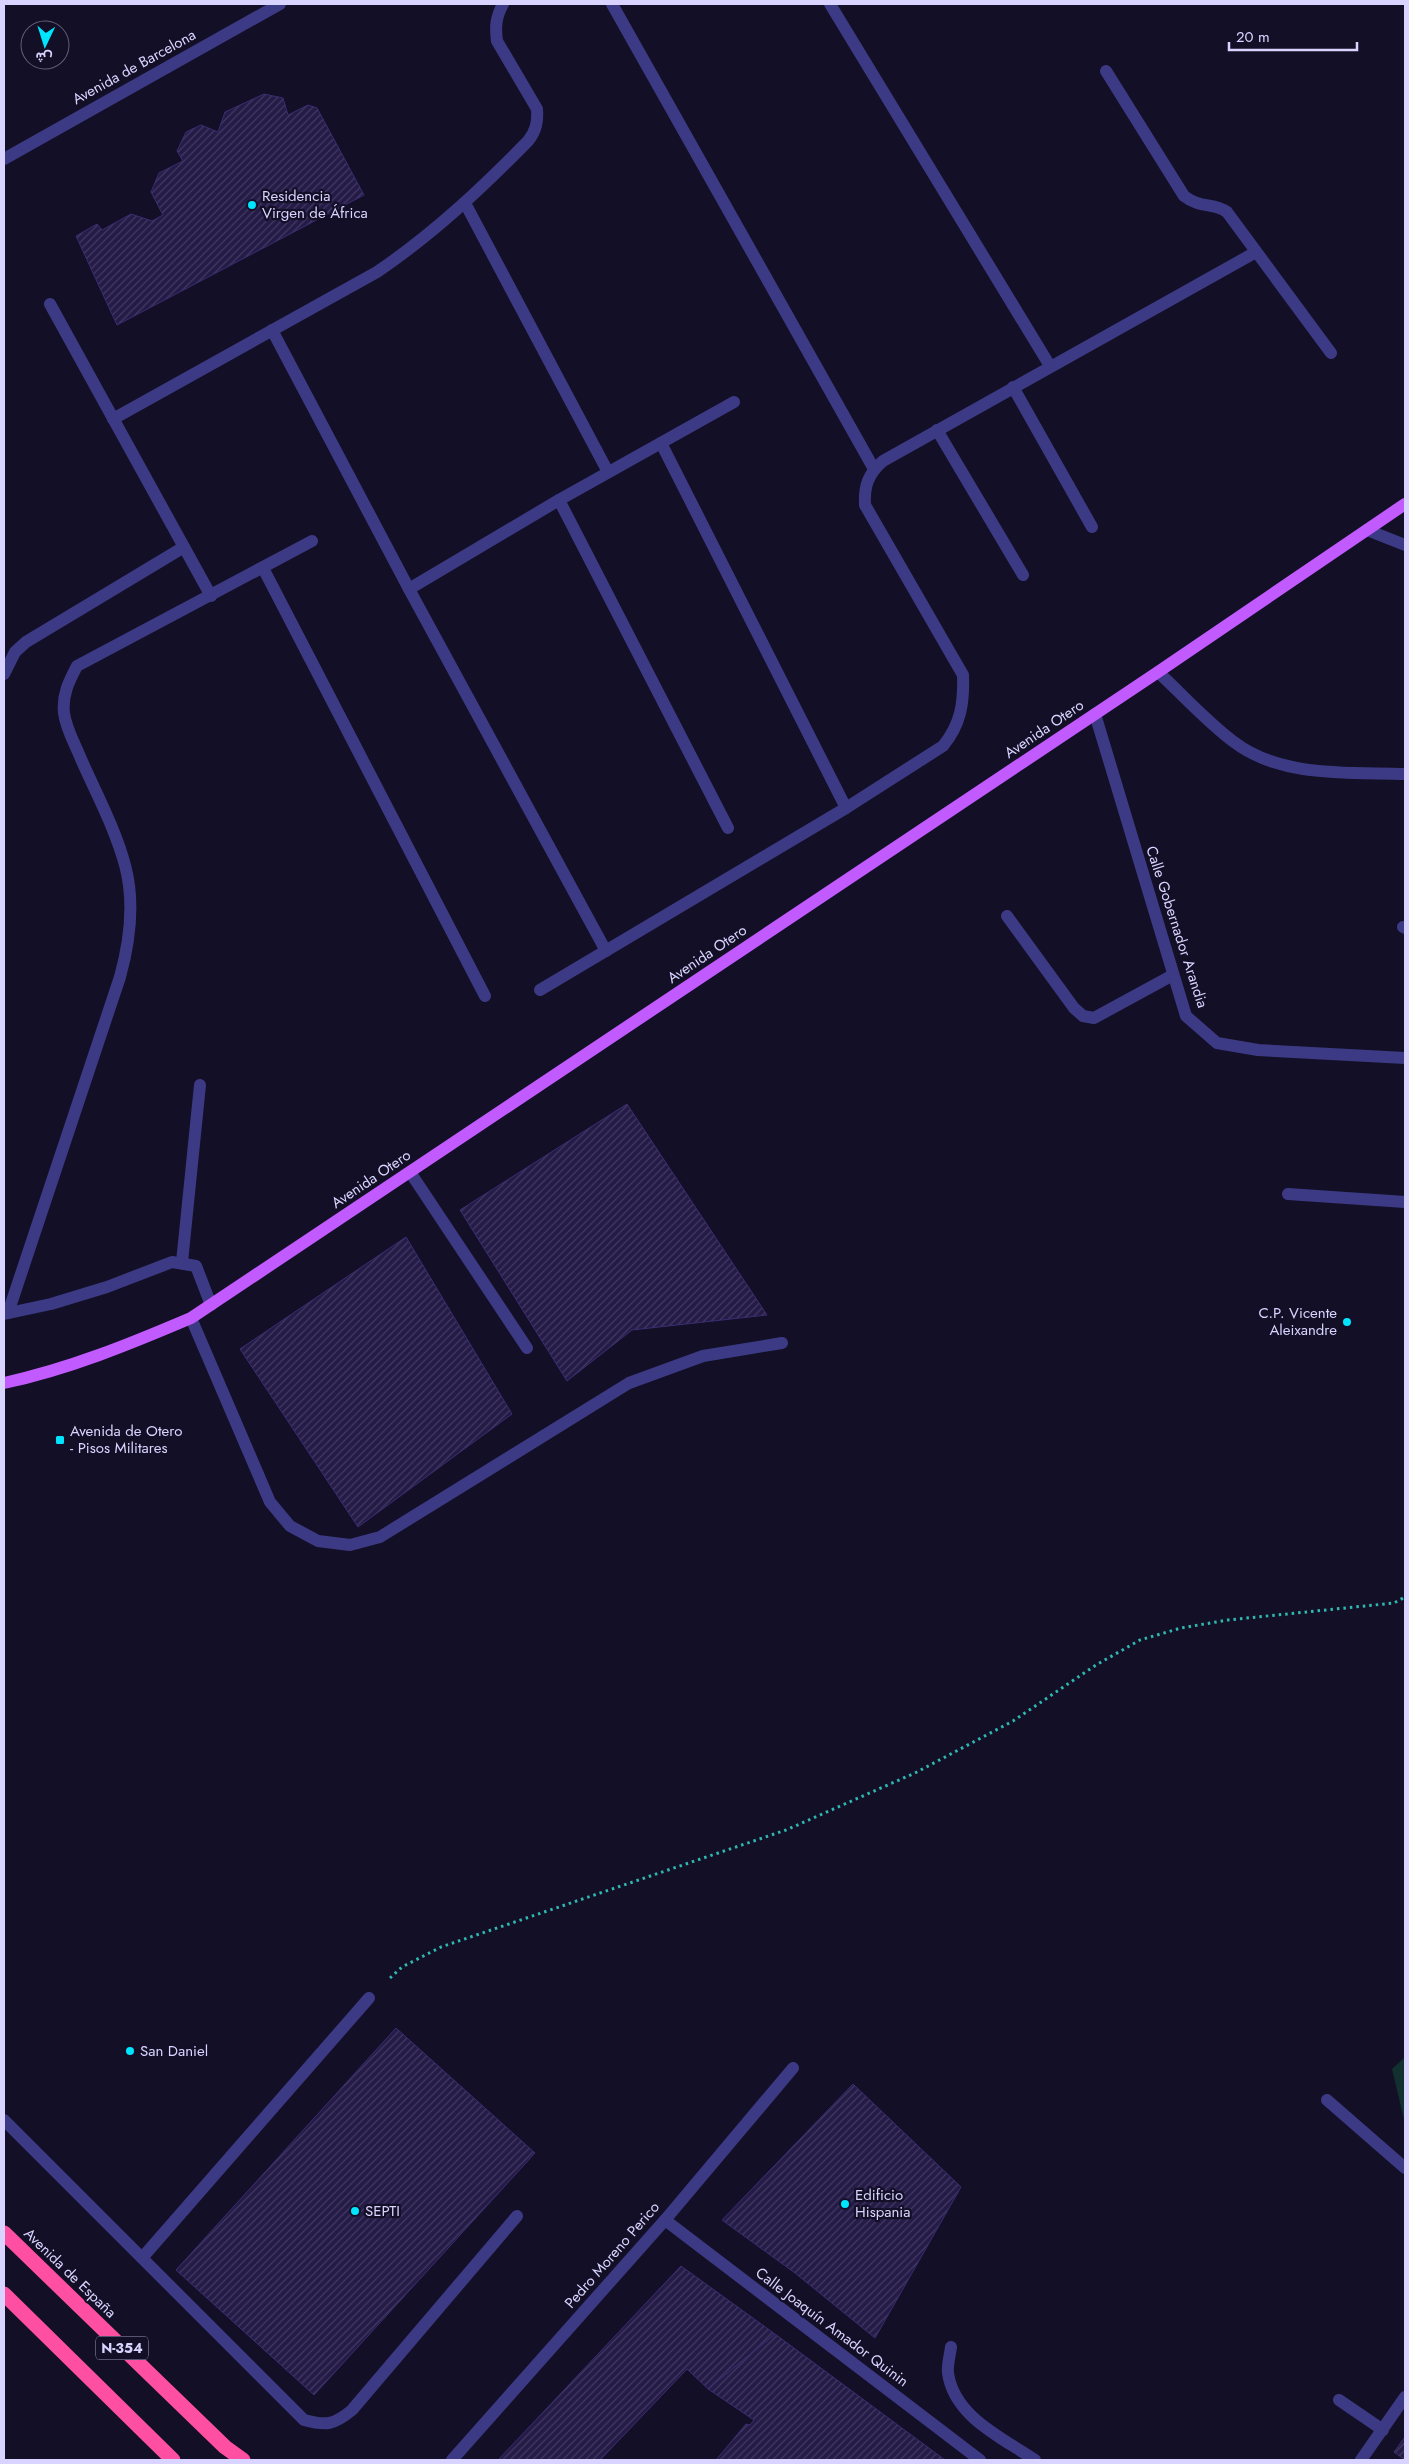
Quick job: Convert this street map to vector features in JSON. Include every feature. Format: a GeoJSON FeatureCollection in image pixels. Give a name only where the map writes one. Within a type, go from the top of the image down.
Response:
{"type":"FeatureCollection","features":[{"type":"Feature","properties":{"kind":"highway","name":"Avenida de España"},"geometry":{"type":"LineString","coordinates":[[4,2233],[225,2447],[243,2460]]}},
{"type":"Feature","properties":{"kind":"highway","name":"N-354"},"geometry":{"type":"LineString","coordinates":[[4,2294],[173,2460]]}},
{"type":"Feature","properties":{"kind":"main road","name":"Avenida Otero"},"geometry":{"type":"LineString","coordinates":[[4,1383],[38,1375],[116,1350],[191,1318],[1158,672],[1405,504]]}},
{"type":"Feature","properties":{"kind":"street","name":"Avenida de Barcelona"},"geometry":{"type":"LineString","coordinates":[[4,159],[280,4]]}},
{"type":"Feature","properties":{"kind":"street"},"geometry":{"type":"LineString","coordinates":[[113,419],[377,272],[411,248],[465,203],[528,141],[535,131],[538,118],[533,100],[497,41],[495,28],[497,14],[503,4]]}},
{"type":"Feature","properties":{"kind":"street"},"geometry":{"type":"LineString","coordinates":[[612,4],[874,469]]}},
{"type":"Feature","properties":{"kind":"street"},"geometry":{"type":"LineString","coordinates":[[830,4],[1050,366]]}},
{"type":"Feature","properties":{"kind":"street"},"geometry":{"type":"LineString","coordinates":[[1106,71],[1184,196],[1200,205],[1219,207],[1227,212],[1331,353]]}},
{"type":"Feature","properties":{"kind":"street"},"geometry":{"type":"LineString","coordinates":[[465,203],[608,472]]}},
{"type":"Feature","properties":{"kind":"street"},"geometry":{"type":"LineString","coordinates":[[540,990],[846,808],[943,746],[953,734],[960,720],[964,698],[963,675],[865,505],[864,490],[867,479],[874,469],[883,461],[937,430],[1256,252]]}},
{"type":"Feature","properties":{"kind":"street"},"geometry":{"type":"LineString","coordinates":[[50,304],[211,596]]}},
{"type":"Feature","properties":{"kind":"street"},"geometry":{"type":"LineString","coordinates":[[272,330],[409,589],[606,952]]}},
{"type":"Feature","properties":{"kind":"street"},"geometry":{"type":"LineString","coordinates":[[1014,387],[1092,527]]}},
{"type":"Feature","properties":{"kind":"street"},"geometry":{"type":"LineString","coordinates":[[409,589],[559,500],[734,402]]}},
{"type":"Feature","properties":{"kind":"street"},"geometry":{"type":"LineString","coordinates":[[937,430],[1023,575]]}},
{"type":"Feature","properties":{"kind":"street"},"geometry":{"type":"LineString","coordinates":[[661,442],[846,808]]}},
{"type":"Feature","properties":{"kind":"street"},"geometry":{"type":"LineString","coordinates":[[559,500],[728,828]]}},
{"type":"Feature","properties":{"kind":"street"},"geometry":{"type":"LineString","coordinates":[[1367,530],[1405,545]]}},
{"type":"Feature","properties":{"kind":"street"},"geometry":{"type":"LineString","coordinates":[[6,1313],[120,977],[128,950],[131,922],[125,866],[116,839],[67,726],[64,699],[68,682],[77,666],[312,541]]}},
{"type":"Feature","properties":{"kind":"street"},"geometry":{"type":"LineString","coordinates":[[4,674],[15,652],[26,642],[184,547]]}},
{"type":"Feature","properties":{"kind":"street"},"geometry":{"type":"LineString","coordinates":[[262,568],[485,996]]}},
{"type":"Feature","properties":{"kind":"street"},"geometry":{"type":"LineString","coordinates":[[1158,672],[1236,743],[1268,760],[1303,769],[1405,774]]}},
{"type":"Feature","properties":{"kind":"street","name":"Calle Gobernador Arandia"},"geometry":{"type":"LineString","coordinates":[[1095,714],[1186,1016],[1217,1043],[1258,1050],[1405,1058]]}},
{"type":"Feature","properties":{"kind":"street"},"geometry":{"type":"LineString","coordinates":[[1007,916],[1074,1008],[1082,1016],[1094,1018],[1174,976]]}},
{"type":"Feature","properties":{"kind":"street"},"geometry":{"type":"LineString","coordinates":[[182,1262],[200,1085]]}},
{"type":"Feature","properties":{"kind":"street"},"geometry":{"type":"LineString","coordinates":[[410,1172],[527,1348]]}},
{"type":"Feature","properties":{"kind":"street"},"geometry":{"type":"LineString","coordinates":[[1288,1194],[1405,1202]]}},
{"type":"Feature","properties":{"kind":"street"},"geometry":{"type":"LineString","coordinates":[[6,1313],[51,1304],[107,1287],[162,1265],[182,1262],[196,1266],[211,1305]]}},
{"type":"Feature","properties":{"kind":"street"},"geometry":{"type":"LineString","coordinates":[[191,1318],[270,1502],[290,1526],[304,1534],[318,1541],[350,1545],[380,1537],[629,1383],[703,1356],[782,1343]]}},
{"type":"Feature","properties":{"kind":"street"},"geometry":{"type":"LineString","coordinates":[[142,2258],[369,1998]]}},
{"type":"Feature","properties":{"kind":"street","name":"Pedro Moreno Perico"},"geometry":{"type":"LineString","coordinates":[[452,2460],[665,2220],[793,2068]]}},
{"type":"Feature","properties":{"kind":"street"},"geometry":{"type":"LineString","coordinates":[[1327,2100],[1405,2168]]}},
{"type":"Feature","properties":{"kind":"street"},"geometry":{"type":"LineString","coordinates":[[4,2120],[304,2420],[321,2425],[338,2421],[352,2410],[517,2216]]}},
{"type":"Feature","properties":{"kind":"street","name":"Calle Joaquín Amador Quinin"},"geometry":{"type":"LineString","coordinates":[[665,2220],[980,2460]]}},
{"type":"Feature","properties":{"kind":"street"},"geometry":{"type":"LineString","coordinates":[[951,2347],[948,2373],[956,2398],[974,2419],[1035,2460]]}},
{"type":"Feature","properties":{"kind":"street"},"geometry":{"type":"LineString","coordinates":[[1361,2460],[1405,2398]]}},
{"type":"Feature","properties":{"kind":"street"},"geometry":{"type":"LineString","coordinates":[[1339,2400],[1383,2430]]}},
{"type":"Feature","properties":{"kind":"path"},"geometry":{"type":"LineString","coordinates":[[369,1998],[402,1967],[441,1947],[786,1830],[915,1773],[1013,1721],[1096,1665],[1140,1640],[1180,1628],[1228,1620],[1394,1603],[1405,1597]]}},
{"type":"Feature","properties":{"kind":"green space"},"geometry":{"type":"Polygon","coordinates":[[[1405,2057],[1405,2124],[1392,2069],[1405,2057]]]}},
{"type":"Feature","properties":{"kind":"building","name":"Residencia Virgen de África"},"geometry":{"type":"Polygon","coordinates":[[[264,94],[283,98],[288,115],[308,105],[317,108],[364,195],[117,325],[76,236],[97,224],[102,230],[131,214],[152,221],[163,215],[151,192],[159,173],[183,161],[177,151],[186,132],[201,125],[218,132],[225,112],[264,94]]]}},
{"type":"Feature","properties":{"kind":"building"},"geometry":{"type":"Polygon","coordinates":[[[627,1104],[767,1315],[632,1330],[567,1381],[460,1210],[627,1104]]]}},
{"type":"Feature","properties":{"kind":"building"},"geometry":{"type":"Polygon","coordinates":[[[406,1237],[512,1414],[358,1527],[240,1349],[406,1237]]]}},
{"type":"Feature","properties":{"kind":"building","name":"SEPTI"},"geometry":{"type":"Polygon","coordinates":[[[396,2028],[535,2153],[314,2395],[176,2270],[396,2028]]]}},
{"type":"Feature","properties":{"kind":"building","name":"Edificio Hispania"},"geometry":{"type":"Polygon","coordinates":[[[853,2084],[961,2187],[875,2338],[795,2273],[722,2220],[853,2084]]]}},
{"type":"Feature","properties":{"kind":"building"},"geometry":{"type":"Polygon","coordinates":[[[681,2266],[775,2334],[708,2389],[687,2369],[600,2460],[498,2460],[681,2266]]]}},
{"type":"Feature","properties":{"kind":"building"},"geometry":{"type":"Polygon","coordinates":[[[775,2334],[945,2460],[716,2460],[746,2424],[750,2425],[754,2420],[708,2389],[775,2334]]]}},
{"type":"Feature","properties":{"kind":"building"},"geometry":{"type":"Polygon","coordinates":[[[1405,2437],[1405,2460],[1394,2452],[1405,2437]]]}},
{"type":"Feature","properties":{"kind":"place","name":"Residencia Virgen de África"},"geometry":{"type":"Point","coordinates":[252,205]}},
{"type":"Feature","properties":{"kind":"place","name":"C.P. Vicente Aleixandre"},"geometry":{"type":"Point","coordinates":[1347,1322]}},
{"type":"Feature","properties":{"kind":"place","name":"Avenida de Otero - Pisos Militares"},"geometry":{"type":"Point","coordinates":[60,1440]}},
{"type":"Feature","properties":{"kind":"place","name":"San Daniel"},"geometry":{"type":"Point","coordinates":[130,2051]}},
{"type":"Feature","properties":{"kind":"place","name":"Edificio Hispania"},"geometry":{"type":"Point","coordinates":[845,2204]}},
{"type":"Feature","properties":{"kind":"place","name":"SEPTI"},"geometry":{"type":"Point","coordinates":[355,2211]}}]}
